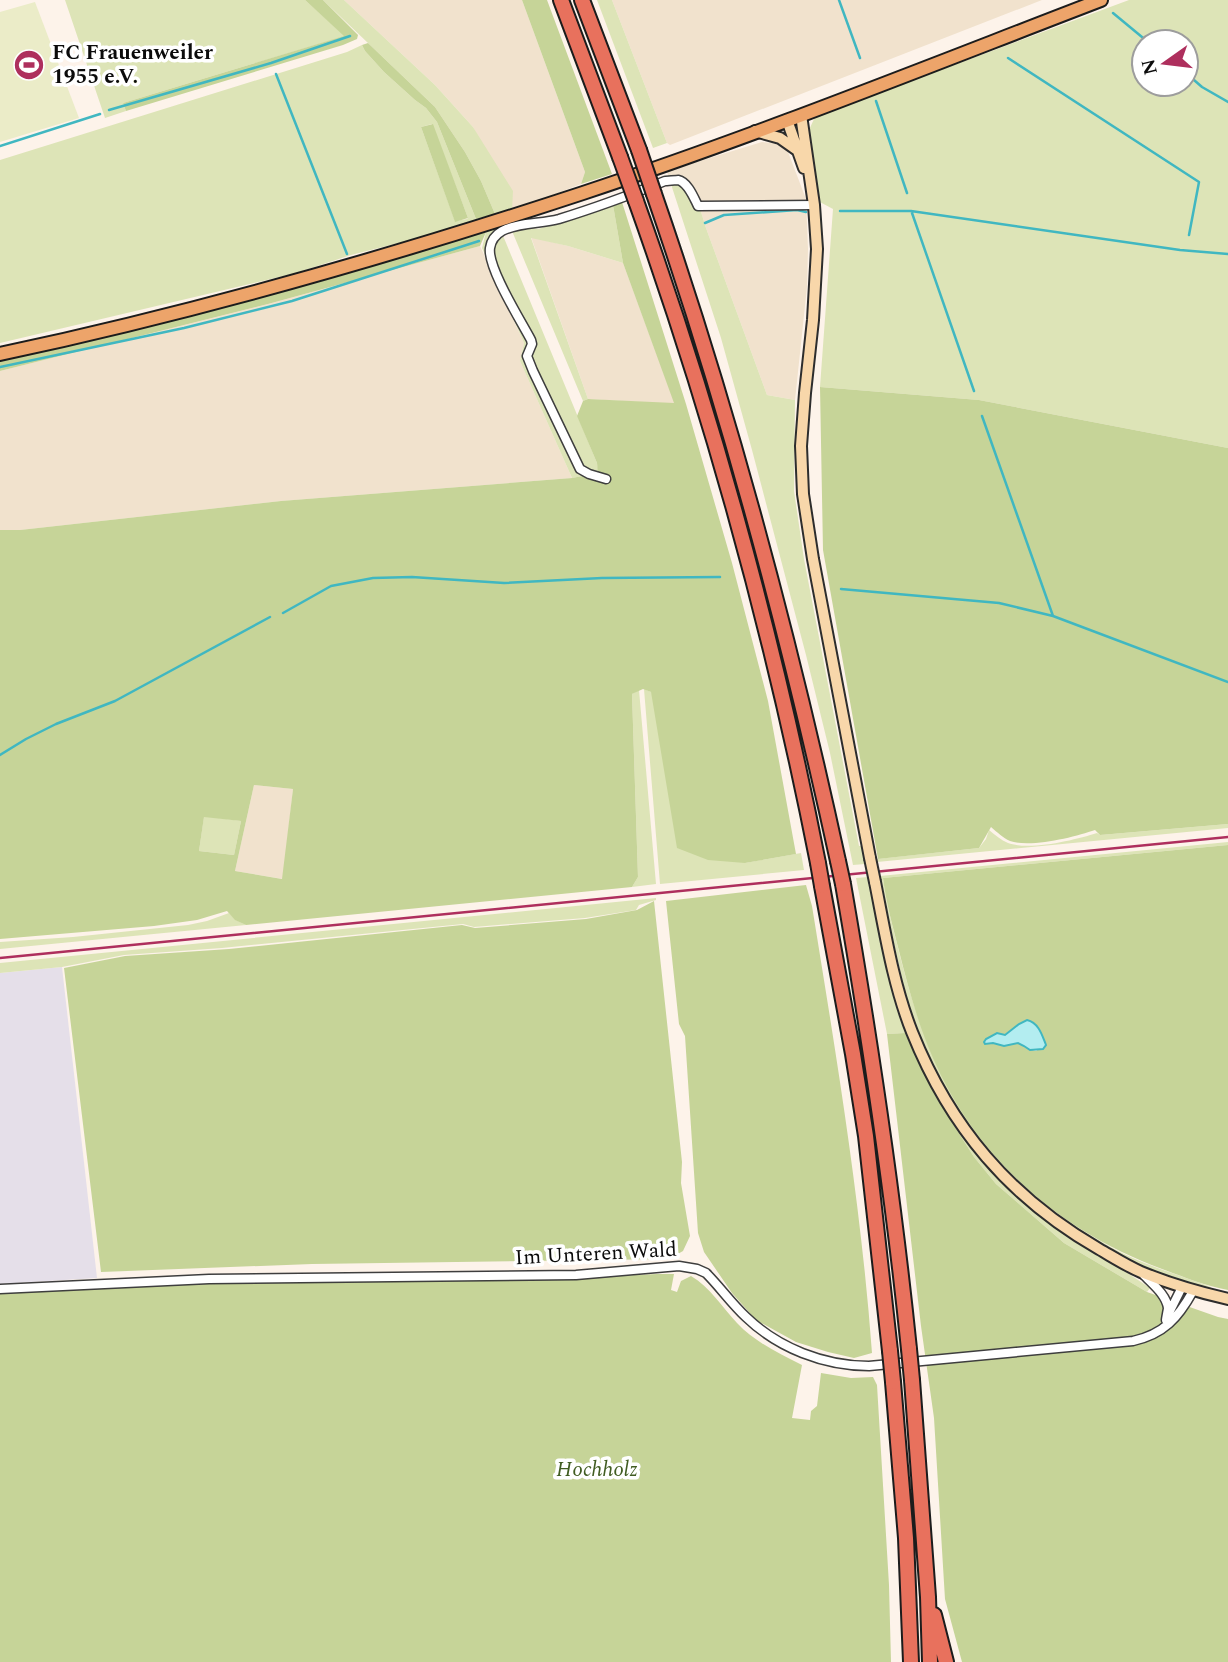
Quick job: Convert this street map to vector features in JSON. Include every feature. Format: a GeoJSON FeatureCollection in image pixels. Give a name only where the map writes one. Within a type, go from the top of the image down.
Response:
{"type":"FeatureCollection","features":[{"type":"Feature","properties":{"kind":"highway"},"geometry":{"type":"LineString","coordinates":[[561,0],[675,314],[735,512],[796,758],[818,863],[866,1136],[893,1382],[906,1538],[911,1662]]}},
{"type":"Feature","properties":{"kind":"highway"},"geometry":{"type":"LineString","coordinates":[[582,0],[674,251],[737,455],[815,756],[843,884],[863,998],[893,1204],[912,1380],[928,1597],[930,1662]]}},
{"type":"Feature","properties":{"kind":"highway"},"geometry":{"type":"LineString","coordinates":[[928,1597],[946,1662]]}},
{"type":"Feature","properties":{"kind":"main road"},"geometry":{"type":"LineString","coordinates":[[0,354],[191,309],[422,244],[585,192],[787,120],[1101,0]]}},
{"type":"Feature","properties":{"kind":"main road"},"geometry":{"type":"LineString","coordinates":[[801,114],[814,205],[817,249],[801,446],[803,494],[813,559],[891,962],[912,1030],[941,1093],[960,1123],[1003,1177],[1037,1208],[1073,1234],[1141,1272],[1187,1289],[1228,1298]]}},
{"type":"Feature","properties":{"kind":"main road"},"geometry":{"type":"LineString","coordinates":[[787,120],[811,187]]}},
{"type":"Feature","properties":{"kind":"main road"},"geometry":{"type":"LineString","coordinates":[[755,131],[780,138],[798,152]]}},
{"type":"Feature","properties":{"kind":"street"},"geometry":{"type":"LineString","coordinates":[[606,479],[580,469],[533,371],[527,356],[531,340],[490,257],[489,250],[496,235],[511,228],[559,218],[615,201],[665,181],[682,182],[698,206],[814,205]]}},
{"type":"Feature","properties":{"kind":"street","name":"Im Unteren Wald"},"geometry":{"type":"LineString","coordinates":[[0,1289],[209,1279],[576,1275],[679,1266],[706,1273],[747,1318],[787,1347],[847,1365],[869,1366],[1133,1342],[1147,1338],[1170,1324],[1183,1309],[1187,1289]]}},
{"type":"Feature","properties":{"kind":"street"},"geometry":{"type":"LineString","coordinates":[[1141,1272],[1164,1297],[1168,1308],[1166,1320]]}},
{"type":"Feature","properties":{"kind":"street"},"geometry":{"type":"LineString","coordinates":[[1156,1332],[1187,1289]]}},
{"type":"Feature","properties":{"kind":"shaded area"},"geometry":{"type":"Polygon","coordinates":[[[344,0],[522,0],[585,172],[581,184],[512,211],[473,127],[435,85],[344,0]]]}},
{"type":"Feature","properties":{"kind":"shaded area"},"geometry":{"type":"Polygon","coordinates":[[[612,0],[1042,0],[670,145],[612,0]]]}},
{"type":"Feature","properties":{"kind":"shaded area"},"geometry":{"type":"Polygon","coordinates":[[[762,142],[780,144],[788,152],[806,199],[807,287],[795,400],[767,395],[698,202],[685,177],[668,175],[667,171],[762,142]]]}},
{"type":"Feature","properties":{"kind":"shaded area"},"geometry":{"type":"Polygon","coordinates":[[[531,237],[623,263],[675,404],[588,399],[531,237]]]}},
{"type":"Feature","properties":{"kind":"shaded area"},"geometry":{"type":"Polygon","coordinates":[[[480,246],[524,343],[520,361],[572,478],[281,501],[0,530],[0,371],[268,304],[480,246]]]}},
{"type":"Feature","properties":{"kind":"shaded area"},"geometry":{"type":"Polygon","coordinates":[[[254,785],[293,789],[283,879],[235,871],[254,785]]]}},
{"type":"Feature","properties":{"kind":"shaded area"},"geometry":{"type":"Polygon","coordinates":[[[62,967],[97,1278],[0,1284],[0,973],[62,967]]]}},
{"type":"Feature","properties":{"kind":"green space"},"geometry":{"type":"Polygon","coordinates":[[[65,0],[305,0],[345,36],[123,103],[126,111],[105,118],[65,0]]]}},
{"type":"Feature","properties":{"kind":"green space"},"geometry":{"type":"Polygon","coordinates":[[[305,0],[323,0],[358,35],[357,39],[126,111],[123,103],[344,36],[305,0]]]}},
{"type":"Feature","properties":{"kind":"green space"},"geometry":{"type":"Polygon","coordinates":[[[323,0],[344,0],[435,85],[473,127],[513,191],[512,211],[495,214],[465,152],[435,107],[323,0]]]}},
{"type":"Feature","properties":{"kind":"green space"},"geometry":{"type":"Polygon","coordinates":[[[522,0],[547,0],[612,174],[581,184],[585,172],[522,0]]]}},
{"type":"Feature","properties":{"kind":"green space"},"geometry":{"type":"Polygon","coordinates":[[[597,0],[612,0],[667,143],[653,148],[597,0]]]}},
{"type":"Feature","properties":{"kind":"green space"},"geometry":{"type":"Polygon","coordinates":[[[1129,0],[1228,0],[1228,448],[979,400],[820,387],[833,209],[818,201],[809,130],[814,119],[1129,0]]]}},
{"type":"Feature","properties":{"kind":"green space","name":"FC Frauenweiler 1955 e.V."},"geometry":{"type":"Polygon","coordinates":[[[35,2],[79,118],[0,142],[0,12],[35,2]]]}},
{"type":"Feature","properties":{"kind":"green space"},"geometry":{"type":"Polygon","coordinates":[[[368,43],[435,107],[465,152],[495,214],[476,219],[437,122],[426,108],[384,72],[365,51],[362,45],[368,43]]]}},
{"type":"Feature","properties":{"kind":"green space"},"geometry":{"type":"Polygon","coordinates":[[[362,45],[384,72],[426,108],[437,122],[476,219],[495,214],[458,228],[351,255],[296,273],[0,343],[0,160],[347,52],[362,45]],[[432,124],[421,127],[455,221],[468,218],[432,124]]]}},
{"type":"Feature","properties":{"kind":"green space"},"geometry":{"type":"Polygon","coordinates":[[[433,124],[468,218],[455,222],[421,127],[433,124]]]}},
{"type":"Feature","properties":{"kind":"green space"},"geometry":{"type":"Polygon","coordinates":[[[668,175],[685,177],[698,202],[767,395],[795,400],[794,491],[804,559],[859,846],[865,864],[853,865],[830,753],[752,450],[721,338],[668,175]]]}},
{"type":"Feature","properties":{"kind":"green space"},"geometry":{"type":"Polygon","coordinates":[[[622,202],[686,404],[732,563],[768,701],[796,854],[745,863],[708,860],[677,848],[651,692],[643,689],[632,694],[638,877],[632,887],[246,925],[235,920],[227,911],[197,920],[154,926],[0,939],[0,530],[281,501],[572,478],[598,473],[597,463],[577,416],[583,401],[588,399],[674,403],[623,263],[613,205],[622,202]],[[254,785],[235,871],[282,879],[293,789],[254,785]],[[204,817],[199,851],[234,855],[241,821],[204,817]]]}},
{"type":"Feature","properties":{"kind":"green space"},"geometry":{"type":"Polygon","coordinates":[[[613,205],[623,263],[531,238],[588,399],[583,401],[512,231],[529,227],[538,229],[613,205]]]}},
{"type":"Feature","properties":{"kind":"green space"},"geometry":{"type":"Polygon","coordinates":[[[499,226],[599,473],[572,478],[520,361],[524,343],[482,248],[486,232],[499,226]]]}},
{"type":"Feature","properties":{"kind":"green space"},"geometry":{"type":"Polygon","coordinates":[[[486,232],[480,246],[268,304],[0,371],[0,361],[282,292],[486,232]]]}},
{"type":"Feature","properties":{"kind":"green space"},"geometry":{"type":"Polygon","coordinates":[[[820,387],[979,400],[1228,448],[1228,824],[1100,835],[1095,830],[1029,843],[1010,841],[991,827],[979,848],[878,859],[823,550],[820,387]]]}},
{"type":"Feature","properties":{"kind":"green space"},"geometry":{"type":"Polygon","coordinates":[[[644,689],[651,692],[745,863],[801,853],[804,870],[660,884],[644,689]]]}},
{"type":"Feature","properties":{"kind":"green space"},"geometry":{"type":"Polygon","coordinates":[[[639,690],[656,884],[632,887],[638,877],[632,694],[639,690]]]}},
{"type":"Feature","properties":{"kind":"green space"},"geometry":{"type":"Polygon","coordinates":[[[204,816],[241,821],[234,855],[199,851],[204,816]]]}},
{"type":"Feature","properties":{"kind":"green space"},"geometry":{"type":"Polygon","coordinates":[[[1228,824],[1228,828],[877,862],[877,859],[979,848],[989,830],[1008,843],[1028,846],[1097,833],[1100,835],[1228,824]]]}},
{"type":"Feature","properties":{"kind":"green space"},"geometry":{"type":"Polygon","coordinates":[[[1228,842],[1228,845],[883,878],[906,980],[921,1026],[950,1090],[996,1158],[1032,1193],[1081,1230],[1132,1258],[1211,1287],[1210,1290],[1146,1269],[1108,1251],[1040,1205],[1007,1173],[985,1148],[945,1091],[916,1029],[880,876],[1228,842]]]}},
{"type":"Feature","properties":{"kind":"green space"},"geometry":{"type":"Polygon","coordinates":[[[1228,845],[1228,1290],[1162,1269],[1089,1234],[1025,1187],[998,1159],[951,1095],[933,1058],[906,978],[883,878],[1228,845]],[[1019,1024],[993,1043],[1019,1043],[1037,1051],[1019,1024]]]}},
{"type":"Feature","properties":{"kind":"green space"},"geometry":{"type":"Polygon","coordinates":[[[868,877],[897,998],[978,1154],[1000,1180],[1035,1212],[1068,1237],[1150,1288],[1147,1292],[1064,1243],[996,1184],[974,1157],[936,1097],[905,1033],[887,1034],[856,878],[868,877]]]}},
{"type":"Feature","properties":{"kind":"green space"},"geometry":{"type":"Polygon","coordinates":[[[806,885],[812,906],[839,1073],[867,1297],[872,1353],[854,1358],[796,1342],[756,1320],[732,1293],[704,1252],[698,1233],[685,1036],[679,1024],[666,901],[806,885]]]}},
{"type":"Feature","properties":{"kind":"green space"},"geometry":{"type":"Polygon","coordinates":[[[656,898],[639,905],[636,910],[585,918],[474,927],[463,924],[124,955],[62,967],[0,973],[0,963],[656,898]]]}},
{"type":"Feature","properties":{"kind":"green space"},"geometry":{"type":"Polygon","coordinates":[[[654,901],[682,1162],[681,1183],[690,1236],[683,1251],[669,1259],[312,1264],[101,1272],[64,968],[125,956],[229,949],[462,925],[475,928],[586,919],[637,910],[654,901]]]}},
{"type":"Feature","properties":{"kind":"green space"},"geometry":{"type":"Polygon","coordinates":[[[229,913],[246,925],[0,949],[0,942],[188,925],[229,913]]]}},
{"type":"Feature","properties":{"kind":"green space"},"geometry":{"type":"Polygon","coordinates":[[[905,1033],[936,1097],[974,1157],[996,1184],[1064,1243],[1147,1292],[1228,1319],[1228,1662],[962,1662],[945,1599],[934,1418],[887,1034],[905,1033]]]}},
{"type":"Feature","properties":{"kind":"green space","name":"Hochholz"},"geometry":{"type":"Polygon","coordinates":[[[674,1274],[671,1290],[677,1292],[681,1281],[691,1276],[710,1291],[751,1336],[802,1365],[792,1418],[810,1420],[811,1411],[817,1406],[821,1373],[851,1378],[873,1377],[877,1385],[891,1662],[0,1662],[0,1294],[175,1285],[674,1274]]]}},
{"type":"Feature","properties":{"kind":"water"},"geometry":{"type":"Polygon","coordinates":[[[1027,1020],[1039,1030],[1046,1045],[1043,1049],[1030,1050],[1018,1043],[1004,1046],[985,1044],[986,1039],[997,1033],[1005,1035],[1027,1020]]]}},
{"type":"Feature","properties":{"kind":"waterway"},"geometry":{"type":"LineString","coordinates":[[839,0],[860,58]]}},
{"type":"Feature","properties":{"kind":"waterway"},"geometry":{"type":"LineString","coordinates":[[1113,13],[1131,28]]}},
{"type":"Feature","properties":{"kind":"waterway"},"geometry":{"type":"LineString","coordinates":[[109,110],[271,63],[350,36]]}},
{"type":"Feature","properties":{"kind":"waterway"},"geometry":{"type":"LineString","coordinates":[[1008,58],[1199,182],[1189,235]]}},
{"type":"Feature","properties":{"kind":"waterway"},"geometry":{"type":"LineString","coordinates":[[276,74],[347,254]]}},
{"type":"Feature","properties":{"kind":"waterway"},"geometry":{"type":"LineString","coordinates":[[1200,85],[1228,102]]}},
{"type":"Feature","properties":{"kind":"waterway"},"geometry":{"type":"LineString","coordinates":[[876,101],[907,193]]}},
{"type":"Feature","properties":{"kind":"waterway"},"geometry":{"type":"LineString","coordinates":[[0,146],[100,114]]}},
{"type":"Feature","properties":{"kind":"waterway"},"geometry":{"type":"LineString","coordinates":[[705,223],[724,215],[797,210],[806,212]]}},
{"type":"Feature","properties":{"kind":"waterway"},"geometry":{"type":"LineString","coordinates":[[840,211],[911,211],[1180,250],[1228,254]]}},
{"type":"Feature","properties":{"kind":"waterway"},"geometry":{"type":"LineString","coordinates":[[912,213],[974,391]]}},
{"type":"Feature","properties":{"kind":"waterway"},"geometry":{"type":"LineString","coordinates":[[0,367],[184,328],[292,301],[479,241]]}},
{"type":"Feature","properties":{"kind":"waterway"},"geometry":{"type":"LineString","coordinates":[[982,416],[1053,616]]}},
{"type":"Feature","properties":{"kind":"waterway"},"geometry":{"type":"LineString","coordinates":[[283,613],[331,586],[373,578],[412,577],[504,583],[602,578],[720,577]]}},
{"type":"Feature","properties":{"kind":"waterway"},"geometry":{"type":"LineString","coordinates":[[841,589],[999,603],[1053,616],[1228,682]]}},
{"type":"Feature","properties":{"kind":"waterway"},"geometry":{"type":"LineString","coordinates":[[0,755],[56,724],[115,701],[270,617]]}},
{"type":"Feature","properties":{"kind":"railway"},"geometry":{"type":"LineString","coordinates":[[0,958],[1228,837]]}},
{"type":"Feature","properties":{"kind":"place","name":"FC Frauenweiler 1955 e.V."},"geometry":{"type":"Point","coordinates":[29,65]}}]}
